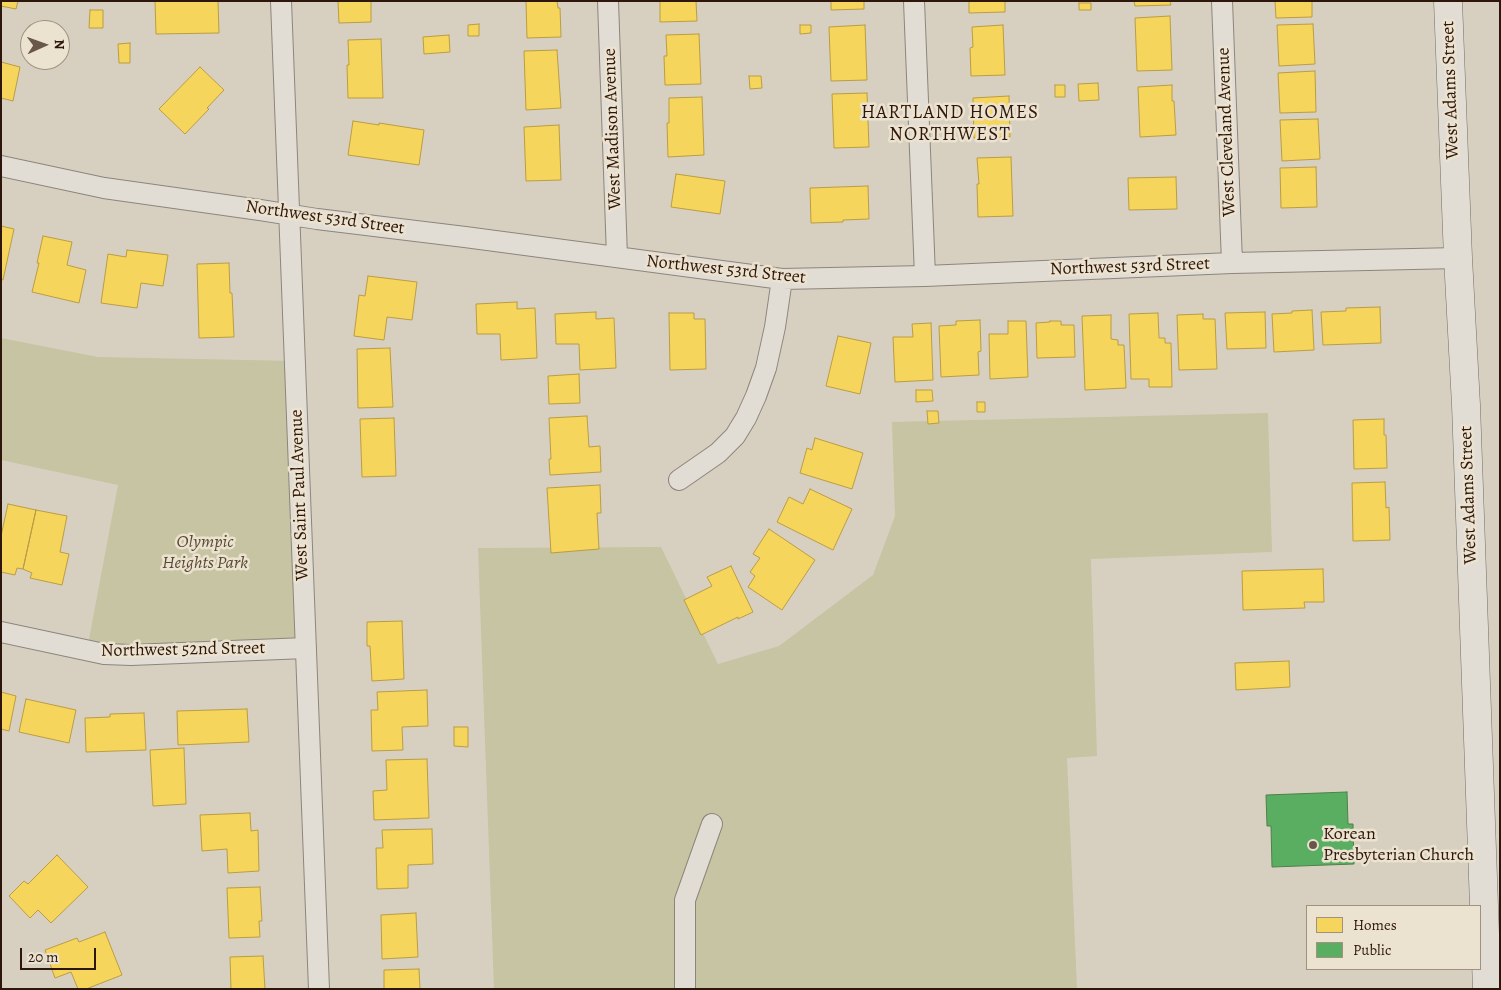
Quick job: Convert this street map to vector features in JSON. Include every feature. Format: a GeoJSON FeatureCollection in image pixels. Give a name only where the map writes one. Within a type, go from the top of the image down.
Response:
{"type":"FeatureCollection","features":[{"type":"Feature","properties":{"kind":"main road","name":"West Adams Street"},"geometry":{"type":"LineString","coordinates":[[1448,1],[1466,405],[1488,989]]}},
{"type":"Feature","properties":{"kind":"street","name":"West Saint Paul Avenue"},"geometry":{"type":"LineString","coordinates":[[281,1],[319,989]]}},
{"type":"Feature","properties":{"kind":"street","name":"West Madison Avenue"},"geometry":{"type":"LineString","coordinates":[[608,1],[618,258]]}},
{"type":"Feature","properties":{"kind":"street"},"geometry":{"type":"LineString","coordinates":[[914,1],[925,276]]}},
{"type":"Feature","properties":{"kind":"street","name":"West Cleveland Avenue"},"geometry":{"type":"LineString","coordinates":[[1222,1],[1232,263]]}},
{"type":"Feature","properties":{"kind":"street","name":"Northwest 53rd Street"},"geometry":{"type":"LineString","coordinates":[[1,166],[104,188],[290,215],[782,279],[925,276],[1232,263],[1458,258]]}},
{"type":"Feature","properties":{"kind":"street"},"geometry":{"type":"LineString","coordinates":[[679,480],[718,453],[735,436],[746,418],[766,368],[775,328],[782,279]]}},
{"type":"Feature","properties":{"kind":"street","name":"Northwest 52nd Street"},"geometry":{"type":"LineString","coordinates":[[1,632],[104,654],[131,655],[306,648]]}},
{"type":"Feature","properties":{"kind":"street"},"geometry":{"type":"LineString","coordinates":[[685,989],[685,900],[712,824]]}},
{"type":"Feature","properties":{"kind":"green space","name":"Olympic Heights Park"},"geometry":{"type":"Polygon","coordinates":[[[1,338],[98,357],[295,361],[306,648],[87,650],[118,485],[1,460],[1,338]]]}},
{"type":"Feature","properties":{"kind":"green space"},"geometry":{"type":"Polygon","coordinates":[[[1268,413],[1272,552],[1091,559],[1097,756],[1067,758],[1077,989],[494,989],[478,548],[661,547],[718,664],[779,646],[873,575],[895,516],[892,422],[1268,413]]]}},
{"type":"Feature","properties":{"kind":"building: Homes"},"geometry":{"type":"Polygon","coordinates":[[[1,1],[18,1],[16,9],[1,6],[1,1]]]}},
{"type":"Feature","properties":{"kind":"building: Homes"},"geometry":{"type":"Polygon","coordinates":[[[155,1],[218,1],[219,33],[156,34],[155,1]]]}},
{"type":"Feature","properties":{"kind":"building: Homes"},"geometry":{"type":"Polygon","coordinates":[[[338,1],[371,1],[371,22],[339,23],[338,1]]]}},
{"type":"Feature","properties":{"kind":"building: Homes"},"geometry":{"type":"Polygon","coordinates":[[[526,1],[557,1],[558,8],[560,8],[561,37],[527,38],[526,1]]]}},
{"type":"Feature","properties":{"kind":"building: Homes"},"geometry":{"type":"Polygon","coordinates":[[[660,1],[696,1],[697,21],[660,22],[660,1]]]}},
{"type":"Feature","properties":{"kind":"building: Homes"},"geometry":{"type":"Polygon","coordinates":[[[831,1],[864,1],[864,9],[831,10],[831,1]]]}},
{"type":"Feature","properties":{"kind":"building: Homes"},"geometry":{"type":"Polygon","coordinates":[[[969,1],[1005,1],[1005,12],[969,13],[969,1]]]}},
{"type":"Feature","properties":{"kind":"building: Homes"},"geometry":{"type":"Polygon","coordinates":[[[1134,1],[1170,1],[1171,5],[1135,6],[1134,1]]]}},
{"type":"Feature","properties":{"kind":"building: Homes"},"geometry":{"type":"Polygon","coordinates":[[[1275,1],[1312,1],[1312,17],[1276,18],[1275,1]]]}},
{"type":"Feature","properties":{"kind":"building: Homes"},"geometry":{"type":"Polygon","coordinates":[[[1079,3],[1091,3],[1091,10],[1079,10],[1079,3]]]}},
{"type":"Feature","properties":{"kind":"building: Homes"},"geometry":{"type":"Polygon","coordinates":[[[90,10],[103,10],[103,28],[89,28],[90,10]]]}},
{"type":"Feature","properties":{"kind":"building: Homes"},"geometry":{"type":"Polygon","coordinates":[[[1170,16],[1172,70],[1137,71],[1135,18],[1170,16]]]}},
{"type":"Feature","properties":{"kind":"building: Homes"},"geometry":{"type":"Polygon","coordinates":[[[479,24],[479,36],[468,36],[468,25],[479,24]]]}},
{"type":"Feature","properties":{"kind":"building: Homes"},"geometry":{"type":"Polygon","coordinates":[[[1313,24],[1315,64],[1279,66],[1277,25],[1313,24]]]}},
{"type":"Feature","properties":{"kind":"building: Homes"},"geometry":{"type":"Polygon","coordinates":[[[800,25],[811,25],[811,33],[800,34],[800,25]]]}},
{"type":"Feature","properties":{"kind":"building: Homes"},"geometry":{"type":"Polygon","coordinates":[[[865,25],[867,80],[831,81],[829,27],[865,25]]]}},
{"type":"Feature","properties":{"kind":"building: Homes"},"geometry":{"type":"Polygon","coordinates":[[[1003,25],[1005,75],[971,76],[970,48],[973,47],[972,27],[1003,25]]]}},
{"type":"Feature","properties":{"kind":"building: Homes"},"geometry":{"type":"Polygon","coordinates":[[[699,34],[701,84],[665,85],[664,56],[667,56],[666,35],[699,34]]]}},
{"type":"Feature","properties":{"kind":"building: Homes"},"geometry":{"type":"Polygon","coordinates":[[[449,35],[450,52],[424,54],[423,37],[449,35]]]}},
{"type":"Feature","properties":{"kind":"building: Homes"},"geometry":{"type":"Polygon","coordinates":[[[381,39],[383,98],[348,98],[348,40],[381,39]]]}},
{"type":"Feature","properties":{"kind":"building: Homes"},"geometry":{"type":"Polygon","coordinates":[[[130,43],[130,63],[119,63],[118,44],[130,43]]]}},
{"type":"Feature","properties":{"kind":"building: Homes"},"geometry":{"type":"Polygon","coordinates":[[[557,50],[561,108],[526,110],[524,51],[557,50]]]}},
{"type":"Feature","properties":{"kind":"building: Homes"},"geometry":{"type":"Polygon","coordinates":[[[1,62],[20,67],[13,101],[1,98],[1,62]]]}},
{"type":"Feature","properties":{"kind":"building: Homes"},"geometry":{"type":"Polygon","coordinates":[[[200,67],[224,90],[185,134],[159,109],[200,67]]]}},
{"type":"Feature","properties":{"kind":"building: Homes"},"geometry":{"type":"Polygon","coordinates":[[[1315,71],[1316,112],[1280,113],[1278,73],[1315,71]]]}},
{"type":"Feature","properties":{"kind":"building: Homes"},"geometry":{"type":"Polygon","coordinates":[[[749,76],[761,76],[762,88],[750,89],[749,76]]]}},
{"type":"Feature","properties":{"kind":"building: Homes"},"geometry":{"type":"Polygon","coordinates":[[[1098,83],[1099,100],[1079,101],[1078,84],[1098,83]]]}},
{"type":"Feature","properties":{"kind":"building: Homes"},"geometry":{"type":"Polygon","coordinates":[[[1055,85],[1065,85],[1065,97],[1055,97],[1055,85]]]}},
{"type":"Feature","properties":{"kind":"building: Homes"},"geometry":{"type":"Polygon","coordinates":[[[1172,85],[1176,135],[1140,137],[1138,87],[1172,85]]]}},
{"type":"Feature","properties":{"kind":"building: Homes"},"geometry":{"type":"Polygon","coordinates":[[[867,93],[869,147],[834,148],[832,94],[867,93]]]}},
{"type":"Feature","properties":{"kind":"building: Homes"},"geometry":{"type":"Polygon","coordinates":[[[1009,96],[1010,137],[974,138],[973,98],[1009,96]]]}},
{"type":"Feature","properties":{"kind":"building: Homes"},"geometry":{"type":"Polygon","coordinates":[[[702,97],[704,155],[668,157],[667,123],[669,123],[669,98],[702,97]]]}},
{"type":"Feature","properties":{"kind":"building: Homes"},"geometry":{"type":"Polygon","coordinates":[[[1318,119],[1320,159],[1282,161],[1280,120],[1318,119]]]}},
{"type":"Feature","properties":{"kind":"building: Homes"},"geometry":{"type":"Polygon","coordinates":[[[353,121],[424,130],[419,165],[348,155],[353,121]]]}},
{"type":"Feature","properties":{"kind":"building: Homes"},"geometry":{"type":"Polygon","coordinates":[[[559,125],[561,180],[526,181],[524,127],[559,125]]]}},
{"type":"Feature","properties":{"kind":"building: Homes"},"geometry":{"type":"Polygon","coordinates":[[[1011,157],[1013,216],[978,217],[977,184],[979,184],[977,158],[1011,157]]]}},
{"type":"Feature","properties":{"kind":"building: Homes"},"geometry":{"type":"Polygon","coordinates":[[[1316,167],[1317,207],[1281,208],[1280,168],[1316,167]]]}},
{"type":"Feature","properties":{"kind":"building: Homes"},"geometry":{"type":"Polygon","coordinates":[[[676,174],[725,181],[720,214],[671,207],[676,174]]]}},
{"type":"Feature","properties":{"kind":"building: Homes"},"geometry":{"type":"Polygon","coordinates":[[[1176,177],[1177,209],[1129,210],[1128,178],[1176,177]]]}},
{"type":"Feature","properties":{"kind":"building: Homes"},"geometry":{"type":"Polygon","coordinates":[[[868,186],[869,219],[811,223],[810,188],[868,186]]]}},
{"type":"Feature","properties":{"kind":"building: Homes"},"geometry":{"type":"Polygon","coordinates":[[[1,226],[14,229],[3,280],[1,279],[1,226]]]}},
{"type":"Feature","properties":{"kind":"building: Homes"},"geometry":{"type":"Polygon","coordinates":[[[43,236],[72,242],[67,265],[86,270],[79,303],[32,292],[43,236]]]}},
{"type":"Feature","properties":{"kind":"building: Homes"},"geometry":{"type":"Polygon","coordinates":[[[127,250],[168,255],[163,286],[141,283],[137,308],[101,303],[108,254],[126,257],[127,250]]]}},
{"type":"Feature","properties":{"kind":"building: Homes"},"geometry":{"type":"Polygon","coordinates":[[[229,263],[234,337],[199,338],[197,264],[229,263]]]}},
{"type":"Feature","properties":{"kind":"building: Homes"},"geometry":{"type":"Polygon","coordinates":[[[368,276],[417,282],[412,320],[387,317],[384,340],[354,336],[359,295],[365,296],[368,276]]]}},
{"type":"Feature","properties":{"kind":"building: Homes"},"geometry":{"type":"Polygon","coordinates":[[[517,302],[517,309],[535,308],[537,358],[501,360],[500,334],[477,334],[476,304],[517,302]]]}},
{"type":"Feature","properties":{"kind":"building: Homes"},"geometry":{"type":"Polygon","coordinates":[[[1380,307],[1381,343],[1323,345],[1321,312],[1346,311],[1346,308],[1380,307]]]}},
{"type":"Feature","properties":{"kind":"building: Homes"},"geometry":{"type":"Polygon","coordinates":[[[1312,310],[1314,350],[1274,352],[1272,314],[1312,310]]]}},
{"type":"Feature","properties":{"kind":"building: Homes"},"geometry":{"type":"Polygon","coordinates":[[[596,312],[596,319],[614,318],[616,368],[580,370],[579,344],[556,344],[555,314],[596,312]]]}},
{"type":"Feature","properties":{"kind":"building: Homes"},"geometry":{"type":"Polygon","coordinates":[[[1265,312],[1266,348],[1227,349],[1225,313],[1265,312]]]}},
{"type":"Feature","properties":{"kind":"building: Homes"},"geometry":{"type":"Polygon","coordinates":[[[669,313],[694,313],[694,319],[705,319],[706,369],[670,370],[669,313]]]}},
{"type":"Feature","properties":{"kind":"building: Homes"},"geometry":{"type":"Polygon","coordinates":[[[1158,313],[1159,338],[1165,338],[1165,343],[1171,343],[1172,387],[1149,387],[1149,379],[1131,379],[1129,314],[1158,313]]]}},
{"type":"Feature","properties":{"kind":"building: Homes"},"geometry":{"type":"Polygon","coordinates":[[[1203,314],[1203,319],[1215,319],[1217,369],[1179,370],[1177,315],[1203,314]]]}},
{"type":"Feature","properties":{"kind":"building: Homes"},"geometry":{"type":"Polygon","coordinates":[[[1111,315],[1111,339],[1118,340],[1118,345],[1124,345],[1126,388],[1085,390],[1082,316],[1111,315]]]}},
{"type":"Feature","properties":{"kind":"building: Homes"},"geometry":{"type":"Polygon","coordinates":[[[980,320],[981,351],[978,352],[979,375],[941,377],[939,326],[956,325],[956,321],[980,320]]]}},
{"type":"Feature","properties":{"kind":"building: Homes"},"geometry":{"type":"Polygon","coordinates":[[[1008,321],[1026,321],[1028,377],[990,379],[989,334],[1008,334],[1008,321]]]}},
{"type":"Feature","properties":{"kind":"building: Homes"},"geometry":{"type":"Polygon","coordinates":[[[1061,321],[1061,325],[1074,325],[1075,357],[1037,358],[1036,323],[1061,321]]]}},
{"type":"Feature","properties":{"kind":"building: Homes"},"geometry":{"type":"Polygon","coordinates":[[[931,323],[933,380],[895,382],[893,337],[913,337],[912,324],[931,323]]]}},
{"type":"Feature","properties":{"kind":"building: Homes"},"geometry":{"type":"Polygon","coordinates":[[[838,336],[871,343],[860,394],[826,386],[838,336]]]}},
{"type":"Feature","properties":{"kind":"building: Homes"},"geometry":{"type":"Polygon","coordinates":[[[390,348],[393,407],[358,408],[357,349],[390,348]]]}},
{"type":"Feature","properties":{"kind":"building: Homes"},"geometry":{"type":"Polygon","coordinates":[[[579,374],[580,403],[549,404],[548,376],[579,374]]]}},
{"type":"Feature","properties":{"kind":"building: Homes"},"geometry":{"type":"Polygon","coordinates":[[[916,390],[932,390],[933,401],[916,402],[916,390]]]}},
{"type":"Feature","properties":{"kind":"building: Homes"},"geometry":{"type":"Polygon","coordinates":[[[977,402],[985,402],[985,412],[977,412],[977,402]]]}},
{"type":"Feature","properties":{"kind":"building: Homes"},"geometry":{"type":"Polygon","coordinates":[[[927,411],[938,411],[939,423],[928,424],[927,411]]]}},
{"type":"Feature","properties":{"kind":"building: Homes"},"geometry":{"type":"Polygon","coordinates":[[[587,416],[589,447],[600,446],[601,472],[550,475],[549,418],[587,416]]]}},
{"type":"Feature","properties":{"kind":"building: Homes"},"geometry":{"type":"Polygon","coordinates":[[[394,418],[396,476],[362,477],[360,419],[394,418]]]}},
{"type":"Feature","properties":{"kind":"building: Homes"},"geometry":{"type":"Polygon","coordinates":[[[1384,419],[1387,468],[1354,469],[1353,420],[1384,419]]]}},
{"type":"Feature","properties":{"kind":"building: Homes"},"geometry":{"type":"Polygon","coordinates":[[[815,438],[863,453],[852,489],[800,473],[807,448],[812,450],[815,438]]]}},
{"type":"Feature","properties":{"kind":"building: Homes"},"geometry":{"type":"Polygon","coordinates":[[[1385,482],[1386,508],[1389,507],[1390,540],[1353,541],[1352,483],[1385,482]]]}},
{"type":"Feature","properties":{"kind":"building: Homes"},"geometry":{"type":"Polygon","coordinates":[[[600,485],[601,513],[597,513],[599,549],[551,553],[547,488],[600,485]]]}},
{"type":"Feature","properties":{"kind":"building: Homes"},"geometry":{"type":"Polygon","coordinates":[[[810,489],[852,509],[833,550],[777,522],[789,497],[803,504],[810,489]]]}},
{"type":"Feature","properties":{"kind":"building: Homes"},"geometry":{"type":"Polygon","coordinates":[[[8,504],[36,510],[23,569],[17,568],[15,575],[1,572],[1,536],[8,504]]]}},
{"type":"Feature","properties":{"kind":"building: Homes"},"geometry":{"type":"Polygon","coordinates":[[[36,510],[67,516],[60,552],[69,554],[62,585],[30,578],[32,573],[23,569],[36,510]]]}},
{"type":"Feature","properties":{"kind":"building: Homes"},"geometry":{"type":"Polygon","coordinates":[[[769,529],[815,560],[782,610],[748,587],[755,576],[750,572],[760,558],[753,554],[769,529]]]}},
{"type":"Feature","properties":{"kind":"building: Homes"},"geometry":{"type":"Polygon","coordinates":[[[731,566],[753,612],[701,635],[684,600],[712,586],[707,577],[731,566]]]}},
{"type":"Feature","properties":{"kind":"building: Homes"},"geometry":{"type":"Polygon","coordinates":[[[1323,569],[1324,602],[1304,602],[1305,608],[1243,610],[1242,571],[1323,569]]]}},
{"type":"Feature","properties":{"kind":"building: Homes"},"geometry":{"type":"Polygon","coordinates":[[[402,621],[404,679],[372,681],[370,646],[367,646],[367,622],[402,621]]]}},
{"type":"Feature","properties":{"kind":"building: Homes"},"geometry":{"type":"Polygon","coordinates":[[[1289,661],[1290,687],[1236,690],[1235,663],[1289,661]]]}},
{"type":"Feature","properties":{"kind":"building: Homes"},"geometry":{"type":"Polygon","coordinates":[[[427,690],[428,726],[402,727],[403,750],[372,751],[371,710],[378,710],[377,692],[427,690]]]}},
{"type":"Feature","properties":{"kind":"building: Homes"},"geometry":{"type":"Polygon","coordinates":[[[1,692],[16,696],[9,731],[1,729],[1,692]]]}},
{"type":"Feature","properties":{"kind":"building: Homes"},"geometry":{"type":"Polygon","coordinates":[[[26,699],[76,710],[69,743],[19,732],[26,699]]]}},
{"type":"Feature","properties":{"kind":"building: Homes"},"geometry":{"type":"Polygon","coordinates":[[[247,709],[249,742],[178,745],[177,711],[247,709]]]}},
{"type":"Feature","properties":{"kind":"building: Homes"},"geometry":{"type":"Polygon","coordinates":[[[144,713],[146,750],[86,752],[85,718],[110,717],[110,714],[144,713]]]}},
{"type":"Feature","properties":{"kind":"building: Homes"},"geometry":{"type":"Polygon","coordinates":[[[454,727],[468,727],[468,747],[454,746],[454,727]]]}},
{"type":"Feature","properties":{"kind":"building: Homes"},"geometry":{"type":"Polygon","coordinates":[[[184,748],[186,804],[153,806],[150,750],[184,748]]]}},
{"type":"Feature","properties":{"kind":"building: Homes"},"geometry":{"type":"Polygon","coordinates":[[[427,759],[429,818],[374,820],[373,791],[387,790],[386,760],[427,759]]]}},
{"type":"Feature","properties":{"kind":"building: Homes"},"geometry":{"type":"Polygon","coordinates":[[[250,813],[251,831],[258,830],[259,871],[228,873],[227,849],[202,851],[200,815],[250,813]]]}},
{"type":"Feature","properties":{"kind":"building: Homes"},"geometry":{"type":"Polygon","coordinates":[[[432,829],[433,864],[408,865],[408,888],[377,889],[376,848],[383,848],[382,830],[432,829]]]}},
{"type":"Feature","properties":{"kind":"building: Homes"},"geometry":{"type":"Polygon","coordinates":[[[57,855],[88,887],[51,923],[38,910],[30,918],[9,896],[24,881],[28,884],[57,855]]]}},
{"type":"Feature","properties":{"kind":"building: Homes"},"geometry":{"type":"Polygon","coordinates":[[[260,887],[262,921],[259,921],[260,937],[229,938],[227,888],[260,887]]]}},
{"type":"Feature","properties":{"kind":"building: Homes"},"geometry":{"type":"Polygon","coordinates":[[[416,913],[418,957],[382,959],[381,915],[416,913]]]}},
{"type":"Feature","properties":{"kind":"building: Homes"},"geometry":{"type":"Polygon","coordinates":[[[105,932],[122,975],[86,989],[78,989],[71,972],[55,978],[45,950],[77,938],[79,942],[105,932]]]}},
{"type":"Feature","properties":{"kind":"building: Homes"},"geometry":{"type":"Polygon","coordinates":[[[263,956],[265,989],[231,989],[230,957],[263,956]]]}},
{"type":"Feature","properties":{"kind":"building: Homes"},"geometry":{"type":"Polygon","coordinates":[[[419,969],[420,989],[384,989],[384,970],[419,969]]]}},
{"type":"Feature","properties":{"kind":"building: Public","name":"Korean Presbyterian Church"},"geometry":{"type":"Polygon","coordinates":[[[1347,792],[1348,824],[1353,824],[1354,864],[1272,867],[1271,826],[1267,826],[1266,795],[1347,792]]]}},
{"type":"Feature","properties":{"kind":"place","name":"Korean Presbyterian Church"},"geometry":{"type":"Point","coordinates":[1313,845]}},
{"type":"Feature","properties":{"kind":"district","name":"HARTLAND HOMES NORTHWEST"},"geometry":{"type":"Point","coordinates":[950,124]}}]}
